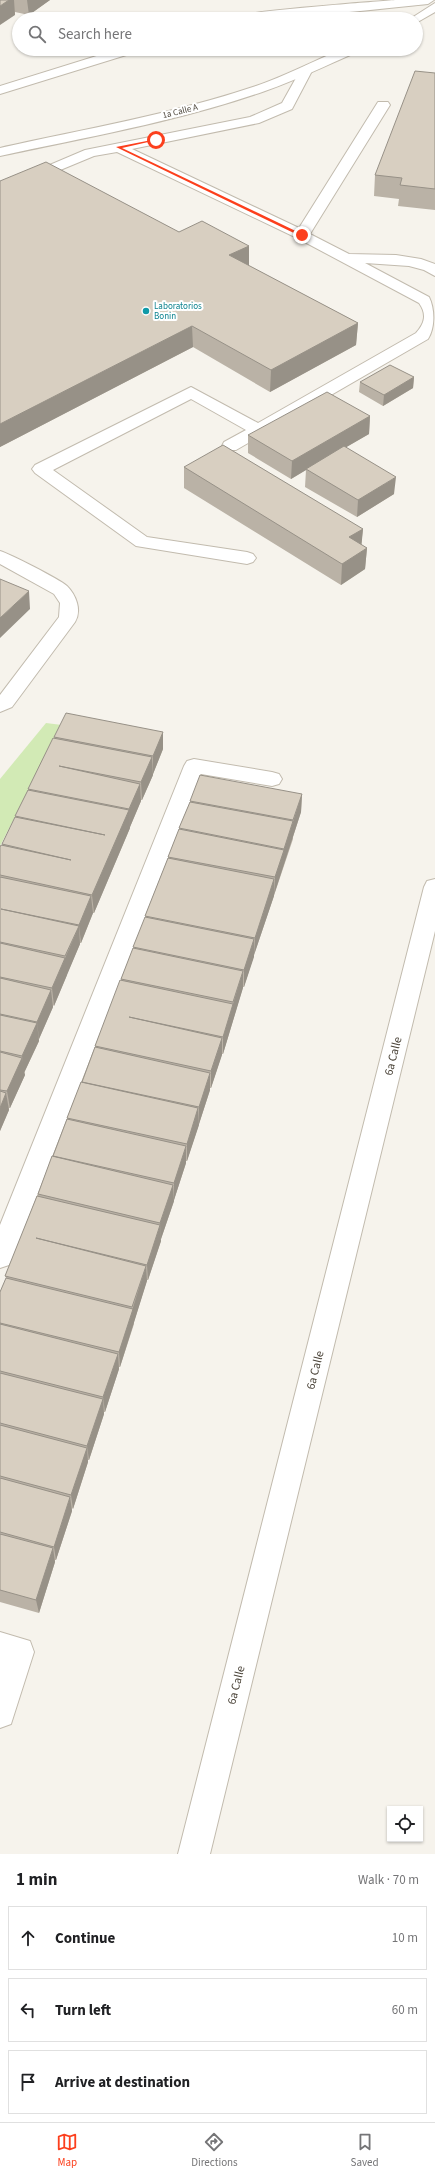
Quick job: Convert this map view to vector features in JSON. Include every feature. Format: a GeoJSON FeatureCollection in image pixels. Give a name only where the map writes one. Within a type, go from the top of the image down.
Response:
{"type":"FeatureCollection","features":[{"type":"Feature","properties":{"kind":"street"},"geometry":{"type":"LineString","coordinates":[[318,0],[336,10]]}},
{"type":"Feature","properties":{"kind":"street"},"geometry":{"type":"LineString","coordinates":[[305,12],[428,0]]}},
{"type":"Feature","properties":{"kind":"street"},"geometry":{"type":"LineString","coordinates":[[423,15],[435,7]]}},
{"type":"Feature","properties":{"kind":"street"},"geometry":{"type":"LineString","coordinates":[[0,90],[109,56]]}},
{"type":"Feature","properties":{"kind":"street","name":"1a Calle A"},"geometry":{"type":"LineString","coordinates":[[0,152],[136,122],[220,101],[262,88],[337,56]]}},
{"type":"Feature","properties":{"kind":"street"},"geometry":{"type":"LineString","coordinates":[[0,191],[90,153],[254,120],[287,106],[307,69]]}},
{"type":"Feature","properties":{"kind":"street"},"geometry":{"type":"LineString","coordinates":[[302,235],[383,105]]}},
{"type":"Feature","properties":{"kind":"street"},"geometry":{"type":"LineString","coordinates":[[118,147],[302,235],[424,300],[431,307],[434,320],[431,328],[422,336],[230,446]]}},
{"type":"Feature","properties":{"kind":"street"},"geometry":{"type":"LineString","coordinates":[[344,258],[421,264],[433,269],[435,272]]}},
{"type":"Feature","properties":{"kind":"street"},"geometry":{"type":"LineString","coordinates":[[424,300],[435,289]]}},
{"type":"Feature","properties":{"kind":"street"},"geometry":{"type":"LineString","coordinates":[[247,558],[142,542],[42,469],[191,392],[258,430]]}},
{"type":"Feature","properties":{"kind":"street"},"geometry":{"type":"LineString","coordinates":[[0,557],[60,590],[69,603],[68,618],[5,702],[0,705]]}},
{"type":"Feature","properties":{"kind":"street"},"geometry":{"type":"LineString","coordinates":[[0,1257],[194,766],[272,778]]}},
{"type":"Feature","properties":{"kind":"street","name":"6a Calle"},"geometry":{"type":"LineString","coordinates":[[194,1854],[435,887]]}},
{"type":"Feature","properties":{"kind":"street"},"geometry":{"type":"LineString","coordinates":[[0,1647],[19,1652],[0,1712]]}},
{"type":"Feature","properties":{"kind":"green space"},"geometry":{"type":"Polygon","coordinates":[[[46,723],[62,725],[0,846],[0,779],[46,723]]]}},
{"type":"Feature","properties":{"kind":"building"},"geometry":{"type":"Polygon","coordinates":[[[0,0],[9,0],[0,6],[0,0]]]}},
{"type":"Feature","properties":{"kind":"building"},"geometry":{"type":"Polygon","coordinates":[[[415,71],[435,73],[435,189],[400,185],[402,178],[375,175],[415,71]]]}},
{"type":"Feature","properties":{"kind":"building","name":"Laboratorios Bonin"},"geometry":{"type":"Polygon","coordinates":[[[46,162],[179,232],[202,221],[249,246],[229,255],[358,323],[271,370],[192,326],[0,424],[0,181],[46,162]]]}},
{"type":"Feature","properties":{"kind":"building"},"geometry":{"type":"Polygon","coordinates":[[[390,365],[414,377],[384,395],[360,382],[390,365]]]}},
{"type":"Feature","properties":{"kind":"building"},"geometry":{"type":"Polygon","coordinates":[[[327,392],[370,416],[292,461],[248,435],[327,392]]]}},
{"type":"Feature","properties":{"kind":"building"},"geometry":{"type":"Polygon","coordinates":[[[223,445],[363,529],[349,537],[367,548],[342,564],[184,467],[223,445]]]}},
{"type":"Feature","properties":{"kind":"building"},"geometry":{"type":"Polygon","coordinates":[[[344,446],[396,477],[358,500],[306,469],[344,446]]]}},
{"type":"Feature","properties":{"kind":"building"},"geometry":{"type":"Polygon","coordinates":[[[0,579],[29,591],[0,618],[0,579]]]}},
{"type":"Feature","properties":{"kind":"building"},"geometry":{"type":"Polygon","coordinates":[[[66,713],[163,732],[153,756],[54,737],[66,713]]]}},
{"type":"Feature","properties":{"kind":"building"},"geometry":{"type":"Polygon","coordinates":[[[53,738],[152,757],[141,782],[59,766],[140,784],[129,809],[28,789],[53,738]]]}},
{"type":"Feature","properties":{"kind":"building"},"geometry":{"type":"Polygon","coordinates":[[[200,775],[302,794],[293,820],[190,801],[200,775]]]}},
{"type":"Feature","properties":{"kind":"building"},"geometry":{"type":"Polygon","coordinates":[[[28,790],[129,810],[92,895],[0,875],[1,845],[71,860],[2,844],[15,817],[105,835],[15,816],[28,790]]]}},
{"type":"Feature","properties":{"kind":"building"},"geometry":{"type":"Polygon","coordinates":[[[190,802],[293,821],[284,849],[179,828],[190,802]]]}},
{"type":"Feature","properties":{"kind":"building"},"geometry":{"type":"Polygon","coordinates":[[[179,829],[284,850],[275,877],[168,857],[179,829]]]}},
{"type":"Feature","properties":{"kind":"building"},"geometry":{"type":"Polygon","coordinates":[[[168,858],[274,879],[255,938],[145,916],[168,858]]]}},
{"type":"Feature","properties":{"kind":"building"},"geometry":{"type":"Polygon","coordinates":[[[0,877],[91,896],[79,925],[1,909],[79,926],[65,956],[0,942],[0,877]]]}},
{"type":"Feature","properties":{"kind":"building"},"geometry":{"type":"Polygon","coordinates":[[[145,917],[254,939],[244,970],[133,947],[145,917]]]}},
{"type":"Feature","properties":{"kind":"building"},"geometry":{"type":"Polygon","coordinates":[[[0,943],[65,958],[52,988],[0,977],[0,943]]]}},
{"type":"Feature","properties":{"kind":"building"},"geometry":{"type":"Polygon","coordinates":[[[133,948],[243,971],[233,1002],[121,979],[133,948]]]}},
{"type":"Feature","properties":{"kind":"building"},"geometry":{"type":"Polygon","coordinates":[[[0,978],[51,990],[37,1022],[0,1014],[0,978]]]}},
{"type":"Feature","properties":{"kind":"building"},"geometry":{"type":"Polygon","coordinates":[[[120,980],[233,1004],[223,1037],[129,1017],[222,1038],[211,1071],[95,1046],[120,980]]]}},
{"type":"Feature","properties":{"kind":"building"},"geometry":{"type":"Polygon","coordinates":[[[0,1015],[37,1023],[22,1056],[0,1051],[0,1015]]]}},
{"type":"Feature","properties":{"kind":"building"},"geometry":{"type":"Polygon","coordinates":[[[95,1047],[210,1073],[199,1107],[82,1082],[95,1047]]]}},
{"type":"Feature","properties":{"kind":"building"},"geometry":{"type":"Polygon","coordinates":[[[0,1052],[22,1058],[7,1091],[0,1090],[0,1052]]]}},
{"type":"Feature","properties":{"kind":"building"},"geometry":{"type":"Polygon","coordinates":[[[81,1082],[198,1108],[187,1144],[67,1118],[81,1082]]]}},
{"type":"Feature","properties":{"kind":"building"},"geometry":{"type":"Polygon","coordinates":[[[0,1091],[6,1093],[0,1108],[0,1091]]]}},
{"type":"Feature","properties":{"kind":"building"},"geometry":{"type":"Polygon","coordinates":[[[67,1119],[186,1146],[174,1183],[53,1156],[67,1119]]]}},
{"type":"Feature","properties":{"kind":"building"},"geometry":{"type":"Polygon","coordinates":[[[52,1156],[173,1185],[160,1223],[38,1194],[52,1156]]]}},
{"type":"Feature","properties":{"kind":"building"},"geometry":{"type":"Polygon","coordinates":[[[37,1196],[160,1225],[147,1265],[36,1238],[146,1266],[132,1307],[5,1276],[37,1196]]]}},
{"type":"Feature","properties":{"kind":"building"},"geometry":{"type":"Polygon","coordinates":[[[6,1278],[133,1309],[119,1352],[0,1323],[0,1292],[6,1278]]]}},
{"type":"Feature","properties":{"kind":"building"},"geometry":{"type":"Polygon","coordinates":[[[0,1324],[118,1354],[103,1397],[0,1371],[0,1324]]]}},
{"type":"Feature","properties":{"kind":"building"},"geometry":{"type":"Polygon","coordinates":[[[0,1373],[103,1399],[87,1446],[0,1423],[0,1373]]]}},
{"type":"Feature","properties":{"kind":"building"},"geometry":{"type":"Polygon","coordinates":[[[0,1425],[87,1448],[71,1495],[0,1476],[0,1425]]]}},
{"type":"Feature","properties":{"kind":"building"},"geometry":{"type":"Polygon","coordinates":[[[0,1478],[70,1497],[54,1547],[0,1532],[0,1478]]]}},
{"type":"Feature","properties":{"kind":"building"},"geometry":{"type":"Polygon","coordinates":[[[0,1534],[53,1548],[36,1600],[0,1590],[0,1534]]]}},
{"type":"Feature","properties":{"kind":"place","name":"Laboratorios Bonin"},"geometry":{"type":"Point","coordinates":[146,311]}},
{"type":"Feature","properties":{"kind":"route"},"geometry":{"type":"LineString","coordinates":[[156,140],[118,147],[302,235]]}}]}
